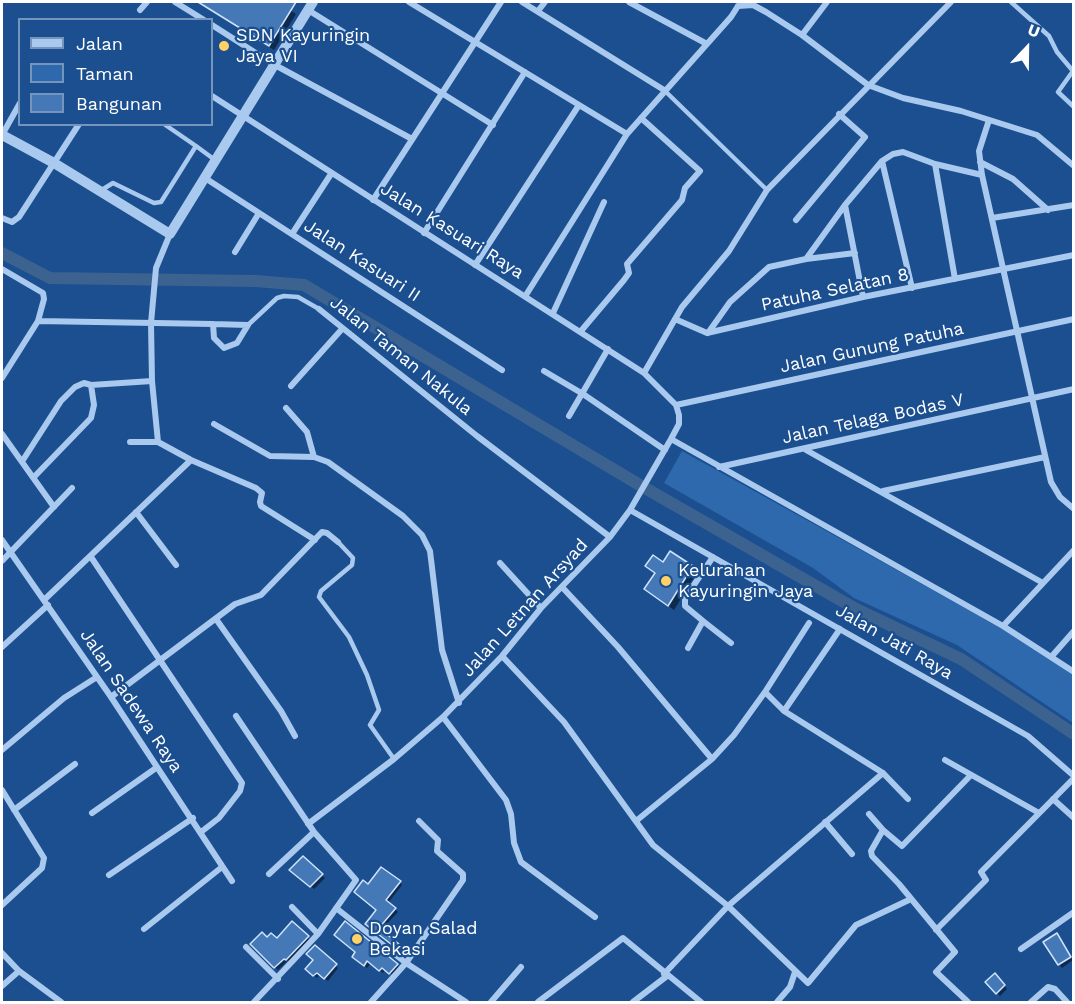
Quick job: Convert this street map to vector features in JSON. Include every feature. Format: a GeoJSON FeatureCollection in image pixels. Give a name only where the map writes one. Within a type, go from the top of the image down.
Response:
{"type":"FeatureCollection","features":[{"type":"Feature","properties":{"kind":"street"},"geometry":{"type":"LineString","coordinates":[[140,10],[147,2]]}},
{"type":"Feature","properties":{"kind":"street"},"geometry":{"type":"LineString","coordinates":[[176,2],[201,18]]}},
{"type":"Feature","properties":{"kind":"street"},"geometry":{"type":"LineString","coordinates":[[409,2],[627,134]]}},
{"type":"Feature","properties":{"kind":"street"},"geometry":{"type":"LineString","coordinates":[[373,200],[501,2]]}},
{"type":"Feature","properties":{"kind":"street"},"geometry":{"type":"LineString","coordinates":[[522,2],[664,90]]}},
{"type":"Feature","properties":{"kind":"street"},"geometry":{"type":"LineString","coordinates":[[538,11],[544,2]]}},
{"type":"Feature","properties":{"kind":"street"},"geometry":{"type":"LineString","coordinates":[[629,2],[707,44]]}},
{"type":"Feature","properties":{"kind":"street"},"geometry":{"type":"LineString","coordinates":[[732,2],[738,6]]}},
{"type":"Feature","properties":{"kind":"street"},"geometry":{"type":"LineString","coordinates":[[802,35],[827,2]]}},
{"type":"Feature","properties":{"kind":"street"},"geometry":{"type":"LineString","coordinates":[[676,405],[644,373],[689,295],[729,251],[767,190],[951,2]]}},
{"type":"Feature","properties":{"kind":"street"},"geometry":{"type":"LineString","coordinates":[[526,295],[627,134],[738,6],[748,4],[758,7],[802,35],[868,85],[903,98],[1037,135],[1074,166]]}},
{"type":"Feature","properties":{"kind":"street"},"geometry":{"type":"LineString","coordinates":[[158,442],[152,381],[151,322],[156,268],[170,234],[310,6],[493,125]]}},
{"type":"Feature","properties":{"kind":"street"},"geometry":{"type":"LineString","coordinates":[[213,26],[273,64],[412,139]]}},
{"type":"Feature","properties":{"kind":"street"},"geometry":{"type":"LineString","coordinates":[[424,233],[525,72]]}},
{"type":"Feature","properties":{"kind":"street","name":"Jalan Kasuari Raya"},"geometry":{"type":"LineString","coordinates":[[213,97],[424,233],[526,295],[644,373]]}},
{"type":"Feature","properties":{"kind":"street"},"geometry":{"type":"LineString","coordinates":[[475,265],[579,105]]}},
{"type":"Feature","properties":{"kind":"street"},"geometry":{"type":"LineString","coordinates":[[18,107],[2,135],[54,163],[170,234]]}},
{"type":"Feature","properties":{"kind":"street"},"geometry":{"type":"LineString","coordinates":[[796,220],[865,137],[839,114]]}},
{"type":"Feature","properties":{"kind":"street"},"geometry":{"type":"LineString","coordinates":[[581,331],[624,280],[628,274],[627,264],[682,200],[685,188],[700,171],[641,117]]}},
{"type":"Feature","properties":{"kind":"street"},"geometry":{"type":"LineString","coordinates":[[989,120],[980,144],[980,162],[1016,332],[1051,482],[1060,497],[1074,509]]}},
{"type":"Feature","properties":{"kind":"street"},"geometry":{"type":"LineString","coordinates":[[2,218],[12,222],[19,217],[78,126]]}},
{"type":"Feature","properties":{"kind":"street"},"geometry":{"type":"LineString","coordinates":[[806,259],[845,205],[882,161],[900,152],[982,176]]}},
{"type":"Feature","properties":{"kind":"street"},"geometry":{"type":"LineString","coordinates":[[882,161],[912,288]]}},
{"type":"Feature","properties":{"kind":"street"},"geometry":{"type":"LineString","coordinates":[[980,162],[1012,179],[1048,210]]}},
{"type":"Feature","properties":{"kind":"street"},"geometry":{"type":"LineString","coordinates":[[935,164],[954,279]]}},
{"type":"Feature","properties":{"kind":"street"},"geometry":{"type":"LineString","coordinates":[[292,234],[331,174]]}},
{"type":"Feature","properties":{"kind":"street","name":"Jalan Kasuari II"},"geometry":{"type":"LineString","coordinates":[[205,178],[502,370]]}},
{"type":"Feature","properties":{"kind":"street"},"geometry":{"type":"LineString","coordinates":[[553,313],[604,202]]}},
{"type":"Feature","properties":{"kind":"street"},"geometry":{"type":"LineString","coordinates":[[845,205],[863,297]]}},
{"type":"Feature","properties":{"kind":"street"},"geometry":{"type":"LineString","coordinates":[[992,218],[1074,205]]}},
{"type":"Feature","properties":{"kind":"street"},"geometry":{"type":"LineString","coordinates":[[235,252],[259,213]]}},
{"type":"Feature","properties":{"kind":"street"},"geometry":{"type":"LineString","coordinates":[[675,319],[707,333],[730,302],[760,272],[777,264],[855,253]]}},
{"type":"Feature","properties":{"kind":"street","name":"Patuha Selatan 8"},"geometry":{"type":"LineString","coordinates":[[707,333],[863,297],[1074,255]]}},
{"type":"Feature","properties":{"kind":"street"},"geometry":{"type":"LineString","coordinates":[[2,269],[43,293],[44,298],[38,321],[5,367],[2,378]]}},
{"type":"Feature","properties":{"kind":"street","name":"Jalan Taman Nakula"},"geometry":{"type":"LineString","coordinates":[[319,309],[467,428],[610,537]]}},
{"type":"Feature","properties":{"kind":"street","name":"Jalan Gunung Patuha"},"geometry":{"type":"LineString","coordinates":[[676,405],[1074,319]]}},
{"type":"Feature","properties":{"kind":"street"},"geometry":{"type":"LineString","coordinates":[[38,321],[151,322],[248,325],[237,343],[224,348],[214,338],[213,324]]}},
{"type":"Feature","properties":{"kind":"street"},"geometry":{"type":"LineString","coordinates":[[291,386],[342,328]]}},
{"type":"Feature","properties":{"kind":"street"},"geometry":{"type":"LineString","coordinates":[[569,416],[608,349]]}},
{"type":"Feature","properties":{"kind":"street"},"geometry":{"type":"LineString","coordinates":[[544,371],[583,394],[665,450]]}},
{"type":"Feature","properties":{"kind":"street"},"geometry":{"type":"LineString","coordinates":[[22,460],[61,401],[75,387],[84,383],[91,385],[152,381]]}},
{"type":"Feature","properties":{"kind":"street"},"geometry":{"type":"LineString","coordinates":[[34,477],[91,418],[94,405],[91,385]]}},
{"type":"Feature","properties":{"kind":"street","name":"Jalan Telaga Bodas V"},"geometry":{"type":"LineString","coordinates":[[718,467],[1074,389]]}},
{"type":"Feature","properties":{"kind":"street","name":"Jalan Letnan Arsyad"},"geometry":{"type":"LineString","coordinates":[[308,824],[394,759],[459,703],[502,657],[541,608],[610,537],[636,502],[679,424],[676,405]]}},
{"type":"Feature","properties":{"kind":"street"},"geometry":{"type":"LineString","coordinates":[[286,408],[307,432],[314,457]]}},
{"type":"Feature","properties":{"kind":"street"},"geometry":{"type":"LineString","coordinates":[[214,424],[270,456],[314,457],[328,462],[403,516],[427,541],[442,650],[459,703]]}},
{"type":"Feature","properties":{"kind":"street"},"geometry":{"type":"LineString","coordinates":[[2,434],[54,507]]}},
{"type":"Feature","properties":{"kind":"street"},"geometry":{"type":"LineString","coordinates":[[671,439],[1002,626],[1074,672]]}},
{"type":"Feature","properties":{"kind":"street"},"geometry":{"type":"LineString","coordinates":[[130,442],[158,442],[191,460],[262,491],[260,504],[315,540]]}},
{"type":"Feature","properties":{"kind":"street"},"geometry":{"type":"LineString","coordinates":[[805,449],[1043,583]]}},
{"type":"Feature","properties":{"kind":"street"},"geometry":{"type":"LineString","coordinates":[[882,492],[1045,457]]}},
{"type":"Feature","properties":{"kind":"street"},"geometry":{"type":"LineString","coordinates":[[2,646],[191,460]]}},
{"type":"Feature","properties":{"kind":"street"},"geometry":{"type":"LineString","coordinates":[[2,561],[72,488]]}},
{"type":"Feature","properties":{"kind":"street","name":"Jalan Jati Raya"},"geometry":{"type":"LineString","coordinates":[[630,510],[1028,736],[1074,777]]}},
{"type":"Feature","properties":{"kind":"street"},"geometry":{"type":"LineString","coordinates":[[136,512],[176,565]]}},
{"type":"Feature","properties":{"kind":"street"},"geometry":{"type":"LineString","coordinates":[[111,697],[235,604],[261,595],[325,531],[338,542]]}},
{"type":"Feature","properties":{"kind":"street","name":"Jalan Sadewa Raya"},"geometry":{"type":"LineString","coordinates":[[2,540],[97,676],[156,768],[193,818],[232,881]]}},
{"type":"Feature","properties":{"kind":"street"},"geometry":{"type":"LineString","coordinates":[[1002,626],[1074,550]]}},
{"type":"Feature","properties":{"kind":"street"},"geometry":{"type":"LineString","coordinates":[[91,557],[243,784],[219,818],[201,832]]}},
{"type":"Feature","properties":{"kind":"street"},"geometry":{"type":"LineString","coordinates":[[713,557],[685,598],[685,606],[731,643]]}},
{"type":"Feature","properties":{"kind":"street"},"geometry":{"type":"LineString","coordinates":[[500,563],[541,608]]}},
{"type":"Feature","properties":{"kind":"street"},"geometry":{"type":"LineString","coordinates":[[562,587],[618,646],[712,759]]}},
{"type":"Feature","properties":{"kind":"street"},"geometry":{"type":"LineString","coordinates":[[216,619],[281,711],[295,736]]}},
{"type":"Feature","properties":{"kind":"street"},"geometry":{"type":"LineString","coordinates":[[688,648],[703,621]]}},
{"type":"Feature","properties":{"kind":"street"},"geometry":{"type":"LineString","coordinates":[[636,821],[712,759],[734,735],[765,692],[809,623]]}},
{"type":"Feature","properties":{"kind":"street"},"geometry":{"type":"LineString","coordinates":[[784,711],[840,629]]}},
{"type":"Feature","properties":{"kind":"street"},"geometry":{"type":"LineString","coordinates":[[1052,656],[1074,631]]}},
{"type":"Feature","properties":{"kind":"street"},"geometry":{"type":"LineString","coordinates":[[502,657],[564,722],[653,845],[728,906],[808,982],[856,925],[910,899]]}},
{"type":"Feature","properties":{"kind":"street"},"geometry":{"type":"LineString","coordinates":[[2,750],[64,698],[97,676]]}},
{"type":"Feature","properties":{"kind":"street"},"geometry":{"type":"LineString","coordinates":[[765,692],[784,711],[883,773],[908,799]]}},
{"type":"Feature","properties":{"kind":"street"},"geometry":{"type":"LineString","coordinates":[[236,716],[308,824],[356,878],[355,884],[318,934],[254,1002]]}},
{"type":"Feature","properties":{"kind":"street"},"geometry":{"type":"LineString","coordinates":[[443,717],[506,800],[511,814],[514,843],[521,862],[595,917]]}},
{"type":"Feature","properties":{"kind":"street"},"geometry":{"type":"LineString","coordinates":[[945,760],[1039,813]]}},
{"type":"Feature","properties":{"kind":"street"},"geometry":{"type":"LineString","coordinates":[[14,810],[75,764]]}},
{"type":"Feature","properties":{"kind":"street"},"geometry":{"type":"LineString","coordinates":[[92,813],[156,768]]}},
{"type":"Feature","properties":{"kind":"street"},"geometry":{"type":"LineString","coordinates":[[633,1002],[665,975],[706,930],[707,924],[883,773]]}},
{"type":"Feature","properties":{"kind":"street"},"geometry":{"type":"LineString","coordinates":[[869,814],[902,846],[971,775]]}},
{"type":"Feature","properties":{"kind":"street"},"geometry":{"type":"LineString","coordinates":[[936,930],[986,880],[981,872],[1074,777]]}},
{"type":"Feature","properties":{"kind":"street"},"geometry":{"type":"LineString","coordinates":[[2,790],[44,858],[42,868],[2,906]]}},
{"type":"Feature","properties":{"kind":"street"},"geometry":{"type":"LineString","coordinates":[[1053,799],[1074,819]]}},
{"type":"Feature","properties":{"kind":"street"},"geometry":{"type":"LineString","coordinates":[[110,875],[193,818]]}},
{"type":"Feature","properties":{"kind":"street"},"geometry":{"type":"LineString","coordinates":[[371,1002],[406,963],[464,876],[438,851],[438,840],[419,820]]}},
{"type":"Feature","properties":{"kind":"street"},"geometry":{"type":"LineString","coordinates":[[825,822],[852,854]]}},
{"type":"Feature","properties":{"kind":"street"},"geometry":{"type":"LineString","coordinates":[[883,830],[871,850],[872,856],[955,952],[936,972],[968,1002]]}},
{"type":"Feature","properties":{"kind":"street"},"geometry":{"type":"LineString","coordinates":[[268,874],[314,832]]}},
{"type":"Feature","properties":{"kind":"street"},"geometry":{"type":"LineString","coordinates":[[144,929],[222,867]]}},
{"type":"Feature","properties":{"kind":"street"},"geometry":{"type":"LineString","coordinates":[[292,907],[318,934]]}},
{"type":"Feature","properties":{"kind":"street"},"geometry":{"type":"LineString","coordinates":[[336,908],[406,963],[466,1002]]}},
{"type":"Feature","properties":{"kind":"street"},"geometry":{"type":"LineString","coordinates":[[1021,949],[1074,912]]}},
{"type":"Feature","properties":{"kind":"street"},"geometry":{"type":"LineString","coordinates":[[538,1002],[622,938],[632,943],[665,975],[702,1002]]}},
{"type":"Feature","properties":{"kind":"street"},"geometry":{"type":"LineString","coordinates":[[246,947],[278,979]]}},
{"type":"Feature","properties":{"kind":"street"},"geometry":{"type":"LineString","coordinates":[[2,953],[19,971],[61,1002]]}},
{"type":"Feature","properties":{"kind":"street"},"geometry":{"type":"LineString","coordinates":[[491,1002],[521,968]]}},
{"type":"Feature","properties":{"kind":"street"},"geometry":{"type":"LineString","coordinates":[[2,986],[19,971]]}},
{"type":"Feature","properties":{"kind":"street"},"geometry":{"type":"LineString","coordinates":[[777,1002],[790,987],[795,972]]}},
{"type":"Feature","properties":{"kind":"street"},"geometry":{"type":"LineString","coordinates":[[1031,1002],[1048,987],[1055,990],[1067,1002]]}},
{"type":"Feature","properties":{"kind":"lane"},"geometry":{"type":"LineString","coordinates":[[1011,2],[1049,36],[1057,52],[1073,71],[1058,92],[1074,107]]}},
{"type":"Feature","properties":{"kind":"lane"},"geometry":{"type":"LineString","coordinates":[[664,90],[767,190]]}},
{"type":"Feature","properties":{"kind":"lane"},"geometry":{"type":"LineString","coordinates":[[167,126],[216,160]]}},
{"type":"Feature","properties":{"kind":"lane"},"geometry":{"type":"LineString","coordinates":[[100,191],[113,183],[154,203],[161,202],[196,146]]}},
{"type":"Feature","properties":{"kind":"lane","name":"Jalan Taman Nakula"},"geometry":{"type":"LineString","coordinates":[[248,325],[277,298],[284,296],[298,297],[319,309]]}},
{"type":"Feature","properties":{"kind":"lane"},"geometry":{"type":"LineString","coordinates":[[338,542],[352,558],[352,565],[321,591],[319,597],[349,637],[367,675],[379,710],[370,725],[394,759]]}},
{"type":"Feature","properties":{"kind":"green space"},"geometry":{"type":"Polygon","coordinates":[[[682,451],[1007,631],[1056,662],[1073,675],[1073,723],[957,645],[854,598],[813,568],[664,483],[682,451]]]}},
{"type":"Feature","properties":{"kind":"building"},"geometry":{"type":"Polygon","coordinates":[[[198,2],[296,2],[269,46],[198,2]]]}},
{"type":"Feature","properties":{"kind":"building","name":"Kelurahan Kayuringin Jaya"},"geometry":{"type":"Polygon","coordinates":[[[670,551],[693,566],[668,606],[644,589],[655,573],[645,566],[653,555],[663,562],[670,551]]]}},
{"type":"Feature","properties":{"kind":"building"},"geometry":{"type":"Polygon","coordinates":[[[303,856],[323,874],[310,887],[289,870],[303,856]]]}},
{"type":"Feature","properties":{"kind":"building"},"geometry":{"type":"Polygon","coordinates":[[[381,867],[401,881],[386,900],[396,908],[379,928],[399,944],[396,948],[365,924],[376,910],[354,892],[363,880],[368,884],[381,867]]]}},
{"type":"Feature","properties":{"kind":"building"},"geometry":{"type":"Polygon","coordinates":[[[292,921],[309,936],[286,960],[284,959],[274,968],[250,944],[262,932],[267,937],[271,933],[277,938],[292,921]]]}},
{"type":"Feature","properties":{"kind":"building"},"geometry":{"type":"Polygon","coordinates":[[[345,921],[398,964],[389,974],[382,968],[379,971],[367,961],[364,966],[352,957],[355,952],[334,935],[345,921]]]}},
{"type":"Feature","properties":{"kind":"building"},"geometry":{"type":"Polygon","coordinates":[[[1057,933],[1071,957],[1058,965],[1043,942],[1057,933]]]}},
{"type":"Feature","properties":{"kind":"building"},"geometry":{"type":"Polygon","coordinates":[[[315,945],[337,964],[324,979],[317,973],[313,976],[305,969],[313,960],[306,954],[315,945]]]}},
{"type":"Feature","properties":{"kind":"building"},"geometry":{"type":"Polygon","coordinates":[[[995,973],[1005,985],[996,994],[985,982],[995,973]]]}},
{"type":"Feature","properties":{"kind":"waterway"},"geometry":{"type":"LineString","coordinates":[[2,253],[50,278],[256,281],[304,285],[638,484],[856,609],[961,659],[1074,734]]}},
{"type":"Feature","properties":{"kind":"place","name":"SDN Kayuringin Jaya VI"},"geometry":{"type":"Point","coordinates":[224,46]}},
{"type":"Feature","properties":{"kind":"place","name":"Kelurahan Kayuringin Jaya"},"geometry":{"type":"Point","coordinates":[666,581]}},
{"type":"Feature","properties":{"kind":"place","name":"Doyan Salad Bekasi"},"geometry":{"type":"Point","coordinates":[357,939]}}]}
